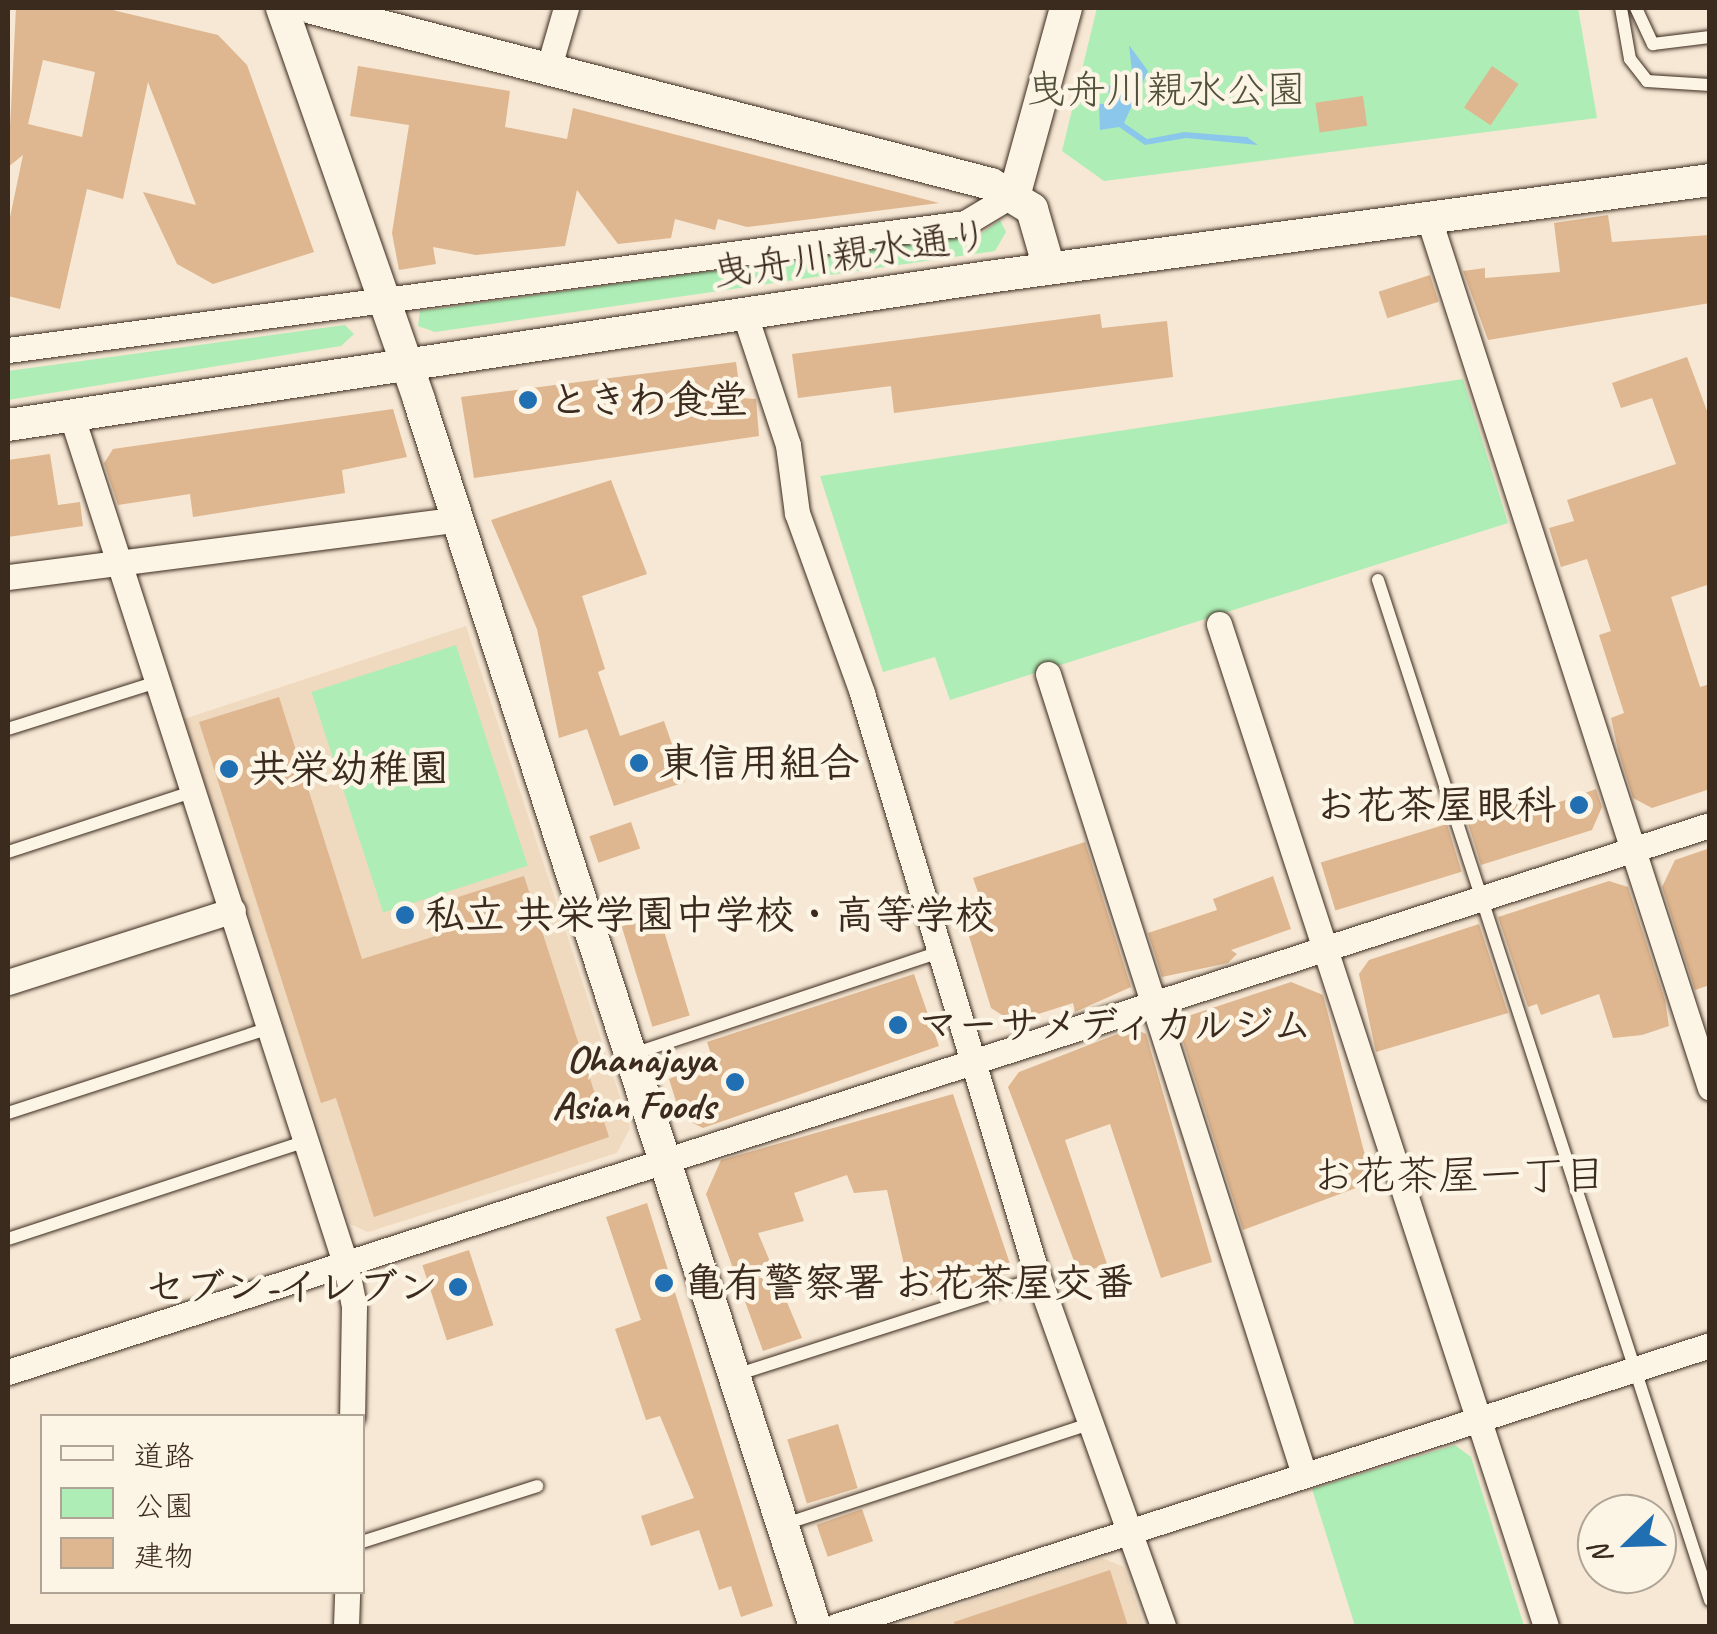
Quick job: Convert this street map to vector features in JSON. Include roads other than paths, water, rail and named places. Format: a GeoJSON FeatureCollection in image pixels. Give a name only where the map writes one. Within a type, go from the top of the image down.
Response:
{"type":"FeatureCollection","features":[{"type":"Feature","properties":{"kind":"street"},"geometry":{"type":"LineString","coordinates":[[282,8],[405,363],[814,1626]]}},
{"type":"Feature","properties":{"kind":"street"},"geometry":{"type":"LineString","coordinates":[[312,8],[1015,193],[1040,226],[1049,268]]}},
{"type":"Feature","properties":{"kind":"street"},"geometry":{"type":"LineString","coordinates":[[548,70],[566,8]]}},
{"type":"Feature","properties":{"kind":"street"},"geometry":{"type":"LineString","coordinates":[[8,350],[965,223],[1015,193],[1066,8]]}},
{"type":"Feature","properties":{"kind":"street","name":"曳舟川親水通り"},"geometry":{"type":"LineString","coordinates":[[8,425],[1049,268],[1710,180]]}},
{"type":"Feature","properties":{"kind":"street"},"geometry":{"type":"LineString","coordinates":[[1429,219],[1710,1088]]}},
{"type":"Feature","properties":{"kind":"street"},"geometry":{"type":"LineString","coordinates":[[744,312],[788,445],[797,513],[942,950],[1038,1278],[1164,1626]]}},
{"type":"Feature","properties":{"kind":"street"},"geometry":{"type":"LineString","coordinates":[[72,417],[346,1266],[354,1306],[352,1414]]}},
{"type":"Feature","properties":{"kind":"street"},"geometry":{"type":"LineString","coordinates":[[8,576],[118,559],[456,520]]}},
{"type":"Feature","properties":{"kind":"street"},"geometry":{"type":"LineString","coordinates":[[1220,624],[1546,1626]]}},
{"type":"Feature","properties":{"kind":"street"},"geometry":{"type":"LineString","coordinates":[[1048,674],[1157,1004],[1304,1474]]}},
{"type":"Feature","properties":{"kind":"street"},"geometry":{"type":"LineString","coordinates":[[8,1372],[976,1065],[1710,825]]}},
{"type":"Feature","properties":{"kind":"street"},"geometry":{"type":"LineString","coordinates":[[8,982],[233,910]]}},
{"type":"Feature","properties":{"kind":"street"},"geometry":{"type":"LineString","coordinates":[[836,1626],[1478,1417],[1710,1346]]}},
{"type":"Feature","properties":{"kind":"street"},"geometry":{"type":"LineString","coordinates":[[346,1626],[347,1594]]}},
{"type":"Feature","properties":{"kind":"lane"},"geometry":{"type":"LineString","coordinates":[[1621,8],[1630,59],[1646,81],[1673,90],[1710,84]]}},
{"type":"Feature","properties":{"kind":"lane"},"geometry":{"type":"LineString","coordinates":[[1636,8],[1653,44],[1710,37]]}},
{"type":"Feature","properties":{"kind":"lane"},"geometry":{"type":"LineString","coordinates":[[1378,580],[1710,1600]]}},
{"type":"Feature","properties":{"kind":"lane"},"geometry":{"type":"LineString","coordinates":[[8,729],[158,682]]}},
{"type":"Feature","properties":{"kind":"lane"},"geometry":{"type":"LineString","coordinates":[[8,852],[195,791]]}},
{"type":"Feature","properties":{"kind":"lane"},"geometry":{"type":"LineString","coordinates":[[631,1054],[942,950]]}},
{"type":"Feature","properties":{"kind":"lane"},"geometry":{"type":"LineString","coordinates":[[8,1113],[270,1028]]}},
{"type":"Feature","properties":{"kind":"lane"},"geometry":{"type":"LineString","coordinates":[[8,1239],[306,1141]]}},
{"type":"Feature","properties":{"kind":"lane"},"geometry":{"type":"LineString","coordinates":[[732,1376],[1038,1278]]}},
{"type":"Feature","properties":{"kind":"lane"},"geometry":{"type":"LineString","coordinates":[[782,1525],[1088,1424]]}},
{"type":"Feature","properties":{"kind":"lane"},"geometry":{"type":"LineString","coordinates":[[365,1541],[537,1486]]}},
{"type":"Feature","properties":{"kind":"water"},"geometry":{"type":"Polygon","coordinates":[[[1129,45],[1148,71],[1124,123],[1147,139],[1184,132],[1247,137],[1258,145],[1186,138],[1145,145],[1119,127],[1100,130],[1099,104],[1116,103],[1105,87],[1133,80],[1129,45]]]}},
{"type":"Feature","properties":{"kind":"place","name":"ときわ食堂"},"geometry":{"type":"Point","coordinates":[528,400]}},
{"type":"Feature","properties":{"kind":"place","name":"東信用組合"},"geometry":{"type":"Point","coordinates":[639,763]}},
{"type":"Feature","properties":{"kind":"place","name":"共栄幼稚園"},"geometry":{"type":"Point","coordinates":[229,769]}},
{"type":"Feature","properties":{"kind":"place","name":"お花茶屋眼科"},"geometry":{"type":"Point","coordinates":[1579,805]}},
{"type":"Feature","properties":{"kind":"place","name":"私立 共栄学園中学校・高等学校"},"geometry":{"type":"Point","coordinates":[405,915]}},
{"type":"Feature","properties":{"kind":"place","name":"マーサメディカルジム"},"geometry":{"type":"Point","coordinates":[898,1025]}},
{"type":"Feature","properties":{"kind":"place","name":"Ohanajaya Asian Foods"},"geometry":{"type":"Point","coordinates":[735,1082]}},
{"type":"Feature","properties":{"kind":"place","name":"亀有警察署 お花茶屋交番"},"geometry":{"type":"Point","coordinates":[664,1283]}},
{"type":"Feature","properties":{"kind":"place","name":"セブン-イレブン"},"geometry":{"type":"Point","coordinates":[458,1287]}},
{"type":"Feature","properties":{"kind":"district","name":"お花茶屋一丁目"},"geometry":{"type":"Point","coordinates":[1459,1176]}},
{"type":"Feature","properties":{"kind":"park label","name":"曳舟川親水公園"},"geometry":{"type":"Point","coordinates":[1166,90]}}]}
